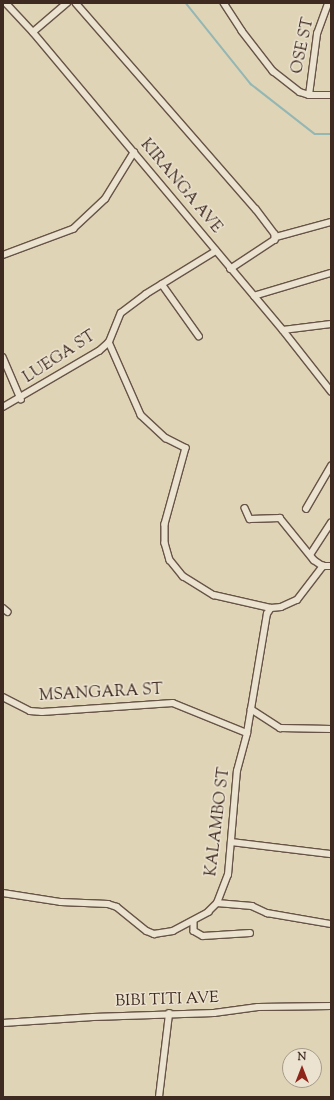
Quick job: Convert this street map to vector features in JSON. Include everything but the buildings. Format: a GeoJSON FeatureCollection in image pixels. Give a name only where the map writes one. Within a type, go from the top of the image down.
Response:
{"type":"FeatureCollection","features":[{"type":"Feature","properties":{"kind":"street","name":"KIRANGA AVE"},"geometry":{"type":"LineString","coordinates":[[6,3],[33,32],[134,152],[230,269],[283,330],[331,391]]}},
{"type":"Feature","properties":{"kind":"street"},"geometry":{"type":"LineString","coordinates":[[33,32],[67,3]]}},
{"type":"Feature","properties":{"kind":"street"},"geometry":{"type":"LineString","coordinates":[[76,3],[256,209],[276,237]]}},
{"type":"Feature","properties":{"kind":"street"},"geometry":{"type":"LineString","coordinates":[[224,3],[249,40],[273,71],[300,92],[309,95],[331,95]]}},
{"type":"Feature","properties":{"kind":"street","name":"OSE ST"},"geometry":{"type":"LineString","coordinates":[[309,95],[309,77],[317,34],[328,3]]}},
{"type":"Feature","properties":{"kind":"street"},"geometry":{"type":"LineString","coordinates":[[3,255],[73,229],[105,198],[134,152]]}},
{"type":"Feature","properties":{"kind":"street"},"geometry":{"type":"LineString","coordinates":[[230,269],[276,237],[331,222]]}},
{"type":"Feature","properties":{"kind":"street","name":"LUEGA ST"},"geometry":{"type":"LineString","coordinates":[[3,407],[21,398],[99,351],[109,342],[121,313],[162,284],[216,251]]}},
{"type":"Feature","properties":{"kind":"street"},"geometry":{"type":"LineString","coordinates":[[254,296],[331,273]]}},
{"type":"Feature","properties":{"kind":"street"},"geometry":{"type":"LineString","coordinates":[[162,284],[199,336]]}},
{"type":"Feature","properties":{"kind":"street"},"geometry":{"type":"LineString","coordinates":[[283,330],[331,324]]}},
{"type":"Feature","properties":{"kind":"street"},"geometry":{"type":"LineString","coordinates":[[109,342],[141,415],[166,438],[186,448],[184,464],[165,524],[165,543],[170,560],[183,576],[214,595],[271,608],[281,607],[297,600],[323,566]]}},
{"type":"Feature","properties":{"kind":"street"},"geometry":{"type":"LineString","coordinates":[[3,357],[21,398]]}},
{"type":"Feature","properties":{"kind":"street"},"geometry":{"type":"LineString","coordinates":[[306,509],[331,466]]}},
{"type":"Feature","properties":{"kind":"street"},"geometry":{"type":"LineString","coordinates":[[245,508],[250,520],[280,518],[310,555],[323,566],[331,566]]}},
{"type":"Feature","properties":{"kind":"street"},"geometry":{"type":"LineString","coordinates":[[310,555],[331,523]]}},
{"type":"Feature","properties":{"kind":"street","name":"KALAMBO ST"},"geometry":{"type":"LineString","coordinates":[[217,903],[228,875],[237,771],[247,733],[265,620],[271,608]]}},
{"type":"Feature","properties":{"kind":"street","name":"MSANGARA ST"},"geometry":{"type":"LineString","coordinates":[[3,697],[30,711],[42,712],[173,703],[247,733]]}},
{"type":"Feature","properties":{"kind":"street"},"geometry":{"type":"LineString","coordinates":[[251,709],[280,728],[331,729]]}},
{"type":"Feature","properties":{"kind":"street"},"geometry":{"type":"LineString","coordinates":[[232,842],[331,854]]}},
{"type":"Feature","properties":{"kind":"street"},"geometry":{"type":"LineString","coordinates":[[3,892],[61,902],[108,904],[117,907],[146,931],[154,934],[165,934],[194,921],[217,903],[252,906],[267,913],[331,924]]}},
{"type":"Feature","properties":{"kind":"street"},"geometry":{"type":"LineString","coordinates":[[194,921],[194,931],[203,936],[250,933]]}},
{"type":"Feature","properties":{"kind":"street","name":"BIBI TITI AVE"},"geometry":{"type":"LineString","coordinates":[[3,1023],[214,1013],[258,1007],[331,1006]]}},
{"type":"Feature","properties":{"kind":"street"},"geometry":{"type":"LineString","coordinates":[[159,1097],[169,1014]]}},
{"type":"Feature","properties":{"kind":"waterway"},"geometry":{"type":"LineString","coordinates":[[186,3],[251,84],[315,134],[331,134]]}}]}
